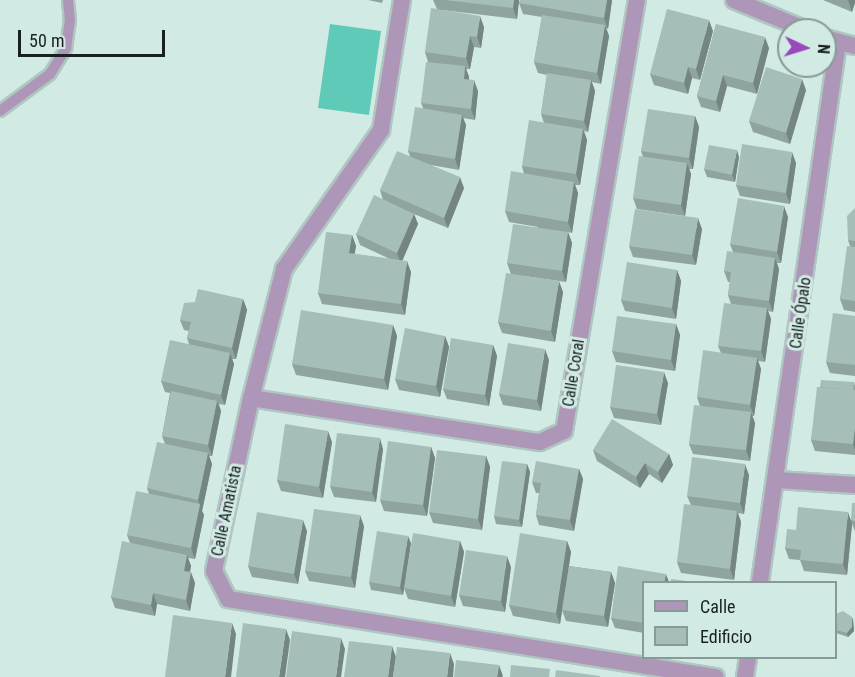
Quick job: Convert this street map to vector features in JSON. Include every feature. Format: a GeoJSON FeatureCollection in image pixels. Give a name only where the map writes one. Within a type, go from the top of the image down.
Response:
{"type":"FeatureCollection","features":[{"type":"Feature","properties":{"kind":"street","name":"Calle Amatista"},"geometry":{"type":"LineString","coordinates":[[402,0],[381,130],[284,269],[251,398],[214,571],[228,599],[716,677]]}},
{"type":"Feature","properties":{"kind":"street","name":"Calle Coral"},"geometry":{"type":"LineString","coordinates":[[251,398],[540,442],[564,431],[637,0]]}},
{"type":"Feature","properties":{"kind":"street"},"geometry":{"type":"LineString","coordinates":[[734,0],[777,18]]}},
{"type":"Feature","properties":{"kind":"street","name":"Calle Ópalo"},"geometry":{"type":"LineString","coordinates":[[760,581],[777,480],[839,42]]}},
{"type":"Feature","properties":{"kind":"street"},"geometry":{"type":"LineString","coordinates":[[777,480],[855,485]]}},
{"type":"Feature","properties":{"kind":"street"},"geometry":{"type":"LineString","coordinates":[[744,677],[748,659]]}},
{"type":"Feature","properties":{"kind":"lane"},"geometry":{"type":"LineString","coordinates":[[0,111],[50,75],[66,48],[70,20],[68,0]]}},
{"type":"Feature","properties":{"kind":"green space"},"geometry":{"type":"Polygon","coordinates":[[[330,24],[381,31],[369,115],[318,108],[330,24]]]}},
{"type":"Feature","properties":{"kind":"building"},"geometry":{"type":"Polygon","coordinates":[[[445,0],[514,0],[513,8],[445,0]]]}},
{"type":"Feature","properties":{"kind":"building"},"geometry":{"type":"Polygon","coordinates":[[[520,0],[607,0],[604,18],[519,3],[520,0]]]}},
{"type":"Feature","properties":{"kind":"building"},"geometry":{"type":"Polygon","coordinates":[[[431,8],[480,16],[477,37],[470,36],[466,58],[425,52],[431,8]]]}},
{"type":"Feature","properties":{"kind":"building"},"geometry":{"type":"Polygon","coordinates":[[[667,9],[709,20],[696,69],[688,67],[684,83],[650,74],[667,9]]]}},
{"type":"Feature","properties":{"kind":"building"},"geometry":{"type":"Polygon","coordinates":[[[542,15],[605,25],[597,73],[534,62],[542,15]]]}},
{"type":"Feature","properties":{"kind":"building"},"geometry":{"type":"Polygon","coordinates":[[[716,24],[765,37],[753,83],[723,75],[716,101],[697,96],[716,24]]]}},
{"type":"Feature","properties":{"kind":"building"},"geometry":{"type":"Polygon","coordinates":[[[426,62],[465,66],[464,79],[474,80],[471,109],[421,103],[426,62]]]}},
{"type":"Feature","properties":{"kind":"building"},"geometry":{"type":"Polygon","coordinates":[[[766,67],[777,71],[777,78],[802,79],[786,133],[749,121],[766,67]]]}},
{"type":"Feature","properties":{"kind":"building"},"geometry":{"type":"Polygon","coordinates":[[[547,73],[591,80],[584,121],[541,114],[547,73]]]}},
{"type":"Feature","properties":{"kind":"building"},"geometry":{"type":"Polygon","coordinates":[[[415,107],[462,115],[455,159],[408,151],[415,107]]]}},
{"type":"Feature","properties":{"kind":"building"},"geometry":{"type":"Polygon","coordinates":[[[648,109],[695,116],[689,158],[641,151],[648,109]]]}},
{"type":"Feature","properties":{"kind":"building"},"geometry":{"type":"Polygon","coordinates":[[[529,120],[583,129],[576,174],[522,166],[529,120]]]}},
{"type":"Feature","properties":{"kind":"building"},"geometry":{"type":"Polygon","coordinates":[[[742,144],[792,152],[786,193],[736,185],[742,144]]]}},
{"type":"Feature","properties":{"kind":"building"},"geometry":{"type":"Polygon","coordinates":[[[709,145],[737,150],[732,175],[704,169],[709,145]]]}},
{"type":"Feature","properties":{"kind":"building"},"geometry":{"type":"Polygon","coordinates":[[[397,151],[460,177],[444,218],[380,190],[397,151]]]}},
{"type":"Feature","properties":{"kind":"building"},"geometry":{"type":"Polygon","coordinates":[[[639,156],[687,163],[681,205],[633,198],[639,156]]]}},
{"type":"Feature","properties":{"kind":"building"},"geometry":{"type":"Polygon","coordinates":[[[511,171],[574,182],[568,222],[505,211],[511,171]]]}},
{"type":"Feature","properties":{"kind":"building"},"geometry":{"type":"Polygon","coordinates":[[[374,195],[414,214],[397,253],[356,234],[374,195]]]}},
{"type":"Feature","properties":{"kind":"building"},"geometry":{"type":"Polygon","coordinates":[[[738,198],[784,206],[777,252],[730,244],[738,198]]]}},
{"type":"Feature","properties":{"kind":"building"},"geometry":{"type":"Polygon","coordinates":[[[855,208],[855,241],[848,240],[847,216],[855,208]]]}},
{"type":"Feature","properties":{"kind":"building"},"geometry":{"type":"Polygon","coordinates":[[[635,209],[698,218],[692,255],[629,246],[635,209]]]}},
{"type":"Feature","properties":{"kind":"building"},"geometry":{"type":"Polygon","coordinates":[[[513,224],[568,232],[562,271],[507,263],[513,224]]]}},
{"type":"Feature","properties":{"kind":"building"},"geometry":{"type":"Polygon","coordinates":[[[326,232],[352,235],[349,253],[407,261],[401,304],[318,293],[326,232]]]}},
{"type":"Feature","properties":{"kind":"building"},"geometry":{"type":"Polygon","coordinates":[[[847,246],[855,247],[855,301],[840,299],[847,246]]]}},
{"type":"Feature","properties":{"kind":"building"},"geometry":{"type":"Polygon","coordinates":[[[727,251],[775,258],[769,301],[728,295],[731,272],[724,271],[727,251]]]}},
{"type":"Feature","properties":{"kind":"building"},"geometry":{"type":"Polygon","coordinates":[[[627,262],[677,270],[672,308],[621,300],[627,262]]]}},
{"type":"Feature","properties":{"kind":"building"},"geometry":{"type":"Polygon","coordinates":[[[506,273],[559,281],[551,331],[498,322],[506,273]]]}},
{"type":"Feature","properties":{"kind":"building"},"geometry":{"type":"Polygon","coordinates":[[[198,289],[243,299],[232,348],[187,338],[191,322],[180,320],[184,303],[195,302],[198,289]]]}},
{"type":"Feature","properties":{"kind":"building"},"geometry":{"type":"Polygon","coordinates":[[[724,303],[767,308],[761,351],[718,346],[724,303]]]}},
{"type":"Feature","properties":{"kind":"building"},"geometry":{"type":"Polygon","coordinates":[[[301,310],[393,325],[384,379],[292,364],[301,310]]]}},
{"type":"Feature","properties":{"kind":"building"},"geometry":{"type":"Polygon","coordinates":[[[833,313],[855,316],[855,365],[826,362],[833,313]]]}},
{"type":"Feature","properties":{"kind":"building"},"geometry":{"type":"Polygon","coordinates":[[[617,316],[676,324],[671,360],[612,351],[617,316]]]}},
{"type":"Feature","properties":{"kind":"building"},"geometry":{"type":"Polygon","coordinates":[[[405,328],[445,336],[436,386],[395,379],[405,328]]]}},
{"type":"Feature","properties":{"kind":"building"},"geometry":{"type":"Polygon","coordinates":[[[451,338],[493,345],[485,395],[443,389],[451,338]]]}},
{"type":"Feature","properties":{"kind":"building"},"geometry":{"type":"Polygon","coordinates":[[[170,340],[230,353],[221,395],[161,381],[170,340]]]}},
{"type":"Feature","properties":{"kind":"building"},"geometry":{"type":"Polygon","coordinates":[[[508,343],[545,349],[537,400],[499,394],[508,343]]]}},
{"type":"Feature","properties":{"kind":"building"},"geometry":{"type":"Polygon","coordinates":[[[703,350],[757,358],[750,405],[697,397],[703,350]]]}},
{"type":"Feature","properties":{"kind":"building"},"geometry":{"type":"Polygon","coordinates":[[[616,365],[664,372],[657,414],[610,407],[616,365]]]}},
{"type":"Feature","properties":{"kind":"building"},"geometry":{"type":"Polygon","coordinates":[[[821,380],[854,382],[853,390],[820,387],[821,380]]]}},
{"type":"Feature","properties":{"kind":"building"},"geometry":{"type":"Polygon","coordinates":[[[817,387],[855,390],[853,444],[811,440],[817,387]]]}},
{"type":"Feature","properties":{"kind":"building"},"geometry":{"type":"Polygon","coordinates":[[[171,391],[217,401],[208,445],[162,436],[171,391]]]}},
{"type":"Feature","properties":{"kind":"building"},"geometry":{"type":"Polygon","coordinates":[[[694,405],[751,412],[746,450],[689,444],[694,405]]]}},
{"type":"Feature","properties":{"kind":"building"},"geometry":{"type":"Polygon","coordinates":[[[612,419],[669,454],[658,472],[645,463],[636,477],[593,450],[612,419]]]}},
{"type":"Feature","properties":{"kind":"building"},"geometry":{"type":"Polygon","coordinates":[[[285,424],[328,431],[319,487],[277,480],[285,424]]]}},
{"type":"Feature","properties":{"kind":"building"},"geometry":{"type":"Polygon","coordinates":[[[337,433],[380,438],[372,492],[330,486],[337,433]]]}},
{"type":"Feature","properties":{"kind":"building"},"geometry":{"type":"Polygon","coordinates":[[[388,441],[431,447],[423,505],[380,500],[388,441]]]}},
{"type":"Feature","properties":{"kind":"building"},"geometry":{"type":"Polygon","coordinates":[[[157,442],[208,453],[198,500],[147,488],[157,442]]]}},
{"type":"Feature","properties":{"kind":"building"},"geometry":{"type":"Polygon","coordinates":[[[437,450],[486,456],[478,519],[429,512],[437,450]]]}},
{"type":"Feature","properties":{"kind":"building"},"geometry":{"type":"Polygon","coordinates":[[[692,457],[745,464],[740,503],[687,496],[692,457]]]}},
{"type":"Feature","properties":{"kind":"building"},"geometry":{"type":"Polygon","coordinates":[[[502,461],[527,464],[519,520],[494,516],[502,461]]]}},
{"type":"Feature","properties":{"kind":"building"},"geometry":{"type":"Polygon","coordinates":[[[536,461],[579,469],[570,520],[536,515],[541,483],[532,482],[536,461]]]}},
{"type":"Feature","properties":{"kind":"building"},"geometry":{"type":"Polygon","coordinates":[[[136,491],[200,504],[191,548],[127,535],[136,491]]]}},
{"type":"Feature","properties":{"kind":"building"},"geometry":{"type":"Polygon","coordinates":[[[852,503],[855,503],[855,521],[851,520],[852,503]]]}},
{"type":"Feature","properties":{"kind":"building"},"geometry":{"type":"Polygon","coordinates":[[[684,504],[737,511],[730,569],[677,562],[684,504]]]}},
{"type":"Feature","properties":{"kind":"building"},"geometry":{"type":"Polygon","coordinates":[[[798,507],[848,512],[843,564],[800,560],[801,550],[785,548],[787,529],[796,530],[798,507]]]}},
{"type":"Feature","properties":{"kind":"building"},"geometry":{"type":"Polygon","coordinates":[[[314,509],[360,515],[351,577],[305,571],[314,509]]]}},
{"type":"Feature","properties":{"kind":"building"},"geometry":{"type":"Polygon","coordinates":[[[257,512],[303,520],[294,574],[248,566],[257,512]]]}},
{"type":"Feature","properties":{"kind":"building"},"geometry":{"type":"Polygon","coordinates":[[[377,531],[408,536],[400,587],[369,582],[377,531]]]}},
{"type":"Feature","properties":{"kind":"building"},"geometry":{"type":"Polygon","coordinates":[[[413,533],[460,541],[451,596],[404,588],[413,533]]]}},
{"type":"Feature","properties":{"kind":"building"},"geometry":{"type":"Polygon","coordinates":[[[520,533],[567,541],[556,613],[509,605],[520,533]]]}},
{"type":"Feature","properties":{"kind":"building"},"geometry":{"type":"Polygon","coordinates":[[[122,541],[187,555],[184,571],[191,572],[186,600],[153,593],[151,605],[111,597],[122,541]]]}},
{"type":"Feature","properties":{"kind":"building"},"geometry":{"type":"Polygon","coordinates":[[[466,550],[507,556],[501,601],[459,595],[466,550]]]}},
{"type":"Feature","properties":{"kind":"building"},"geometry":{"type":"Polygon","coordinates":[[[569,566],[611,572],[604,616],[562,610],[569,566]]]}},
{"type":"Feature","properties":{"kind":"building"},"geometry":{"type":"Polygon","coordinates":[[[618,566],[666,574],[664,581],[642,581],[642,623],[611,618],[618,566]]]}},
{"type":"Feature","properties":{"kind":"building"},"geometry":{"type":"Polygon","coordinates":[[[843,611],[852,617],[852,627],[847,633],[837,630],[837,614],[843,611]]]}},
{"type":"Feature","properties":{"kind":"building"},"geometry":{"type":"Polygon","coordinates":[[[173,615],[232,623],[225,677],[165,677],[173,615]]]}},
{"type":"Feature","properties":{"kind":"building"},"geometry":{"type":"Polygon","coordinates":[[[243,623],[286,629],[279,677],[236,677],[243,623]]]}},
{"type":"Feature","properties":{"kind":"building"},"geometry":{"type":"Polygon","coordinates":[[[292,631],[341,638],[336,677],[286,677],[292,631]]]}},
{"type":"Feature","properties":{"kind":"building"},"geometry":{"type":"Polygon","coordinates":[[[349,641],[392,646],[388,677],[344,677],[349,641]]]}},
{"type":"Feature","properties":{"kind":"building"},"geometry":{"type":"Polygon","coordinates":[[[397,647],[450,653],[447,677],[393,677],[397,647]]]}},
{"type":"Feature","properties":{"kind":"building"},"geometry":{"type":"Polygon","coordinates":[[[456,660],[499,665],[497,677],[454,677],[456,660]]]}},
{"type":"Feature","properties":{"kind":"building"},"geometry":{"type":"Polygon","coordinates":[[[511,665],[550,669],[549,677],[510,677],[511,665]]]}},
{"type":"Feature","properties":{"kind":"building"},"geometry":{"type":"Polygon","coordinates":[[[556,670],[600,676],[600,677],[555,677],[556,670]]]}}]}
